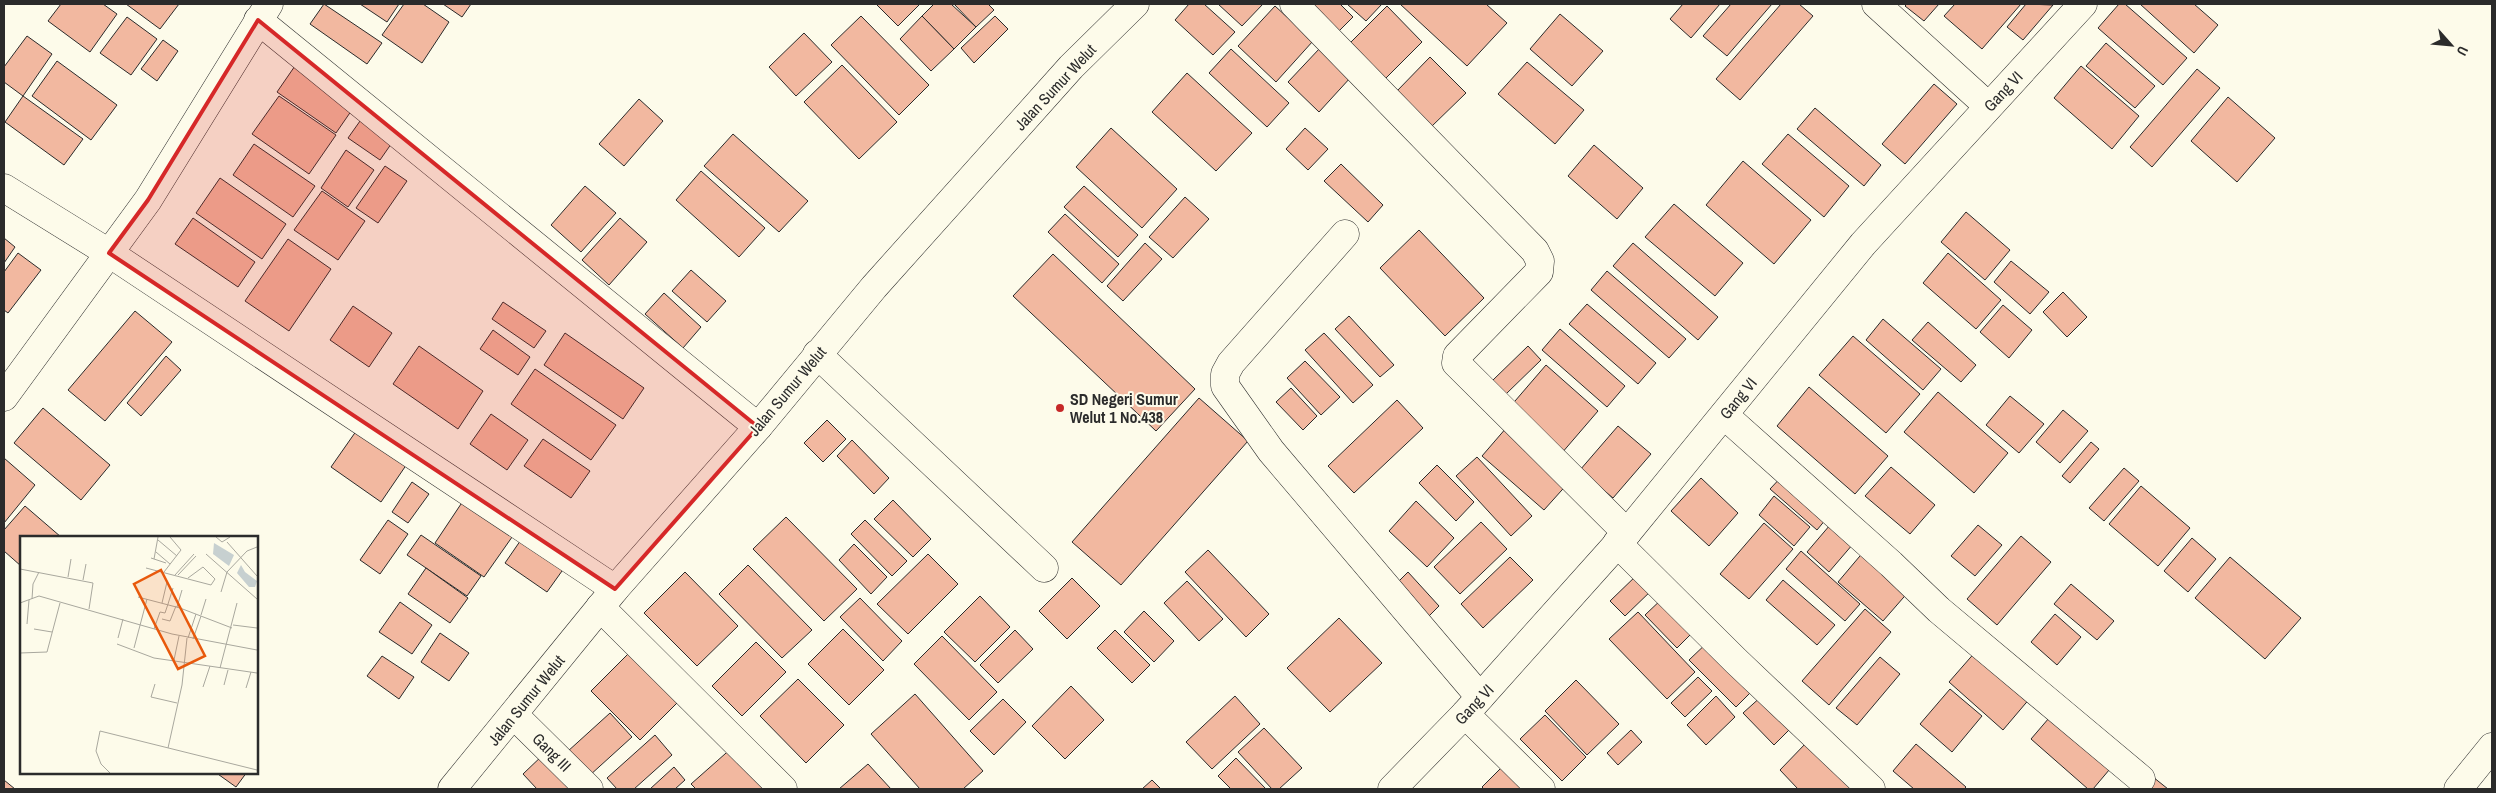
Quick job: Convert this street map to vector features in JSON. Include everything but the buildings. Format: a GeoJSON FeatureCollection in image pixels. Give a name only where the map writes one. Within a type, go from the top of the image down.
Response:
{"type":"FeatureCollection","features":[{"type":"Feature","properties":{"kind":"street","name":"Jalan Sumur Welut"},"geometry":{"type":"LineString","coordinates":[[452,789],[514,715],[607,598],[758,427],[874,287],[1071,67],[1135,4]]}},
{"type":"Feature","properties":{"kind":"street"},"geometry":{"type":"LineString","coordinates":[[1294,4],[1535,251],[1540,261],[1539,272],[1457,356],[1456,363],[1736,661],[1871,789]]}},
{"type":"Feature","properties":{"kind":"street"},"geometry":{"type":"LineString","coordinates":[[1876,4],[1988,106]]}},
{"type":"Feature","properties":{"kind":"street","name":"Gang VI"},"geometry":{"type":"LineString","coordinates":[[1392,789],[1472,706],[1622,538],[1863,244],[2083,4]]}},
{"type":"Feature","properties":{"kind":"street"},"geometry":{"type":"LineString","coordinates":[[4,397],[148,200],[264,12],[758,427]]}},
{"type":"Feature","properties":{"kind":"street"},"geometry":{"type":"LineString","coordinates":[[4,188],[108,253],[607,598],[783,789]]}},
{"type":"Feature","properties":{"kind":"street"},"geometry":{"type":"LineString","coordinates":[[1345,234],[1231,363],[1225,374],[1225,386],[1271,452],[1540,789]]}},
{"type":"Feature","properties":{"kind":"street"},"geometry":{"type":"LineString","coordinates":[[817,354],[1044,568]]}},
{"type":"Feature","properties":{"kind":"street"},"geometry":{"type":"LineString","coordinates":[[1724,415],[1891,564],[1939,610],[2142,779]]}},
{"type":"Feature","properties":{"kind":"street","name":"Gang III"},"geometry":{"type":"LineString","coordinates":[[514,715],[589,789]]}},
{"type":"Feature","properties":{"kind":"street"},"geometry":{"type":"LineString","coordinates":[[2458,789],[2492,747]]}},
{"type":"Feature","properties":{"kind":"highlighted area"},"geometry":{"type":"Polygon","coordinates":[[[258,20],[758,427],[615,589],[109,253],[148,200],[258,20]]]}},
{"type":"Feature","properties":{"kind":"place","name":"SD Negeri Sumur Welut 1 No.438"},"geometry":{"type":"Point","coordinates":[1060,408]}}]}
